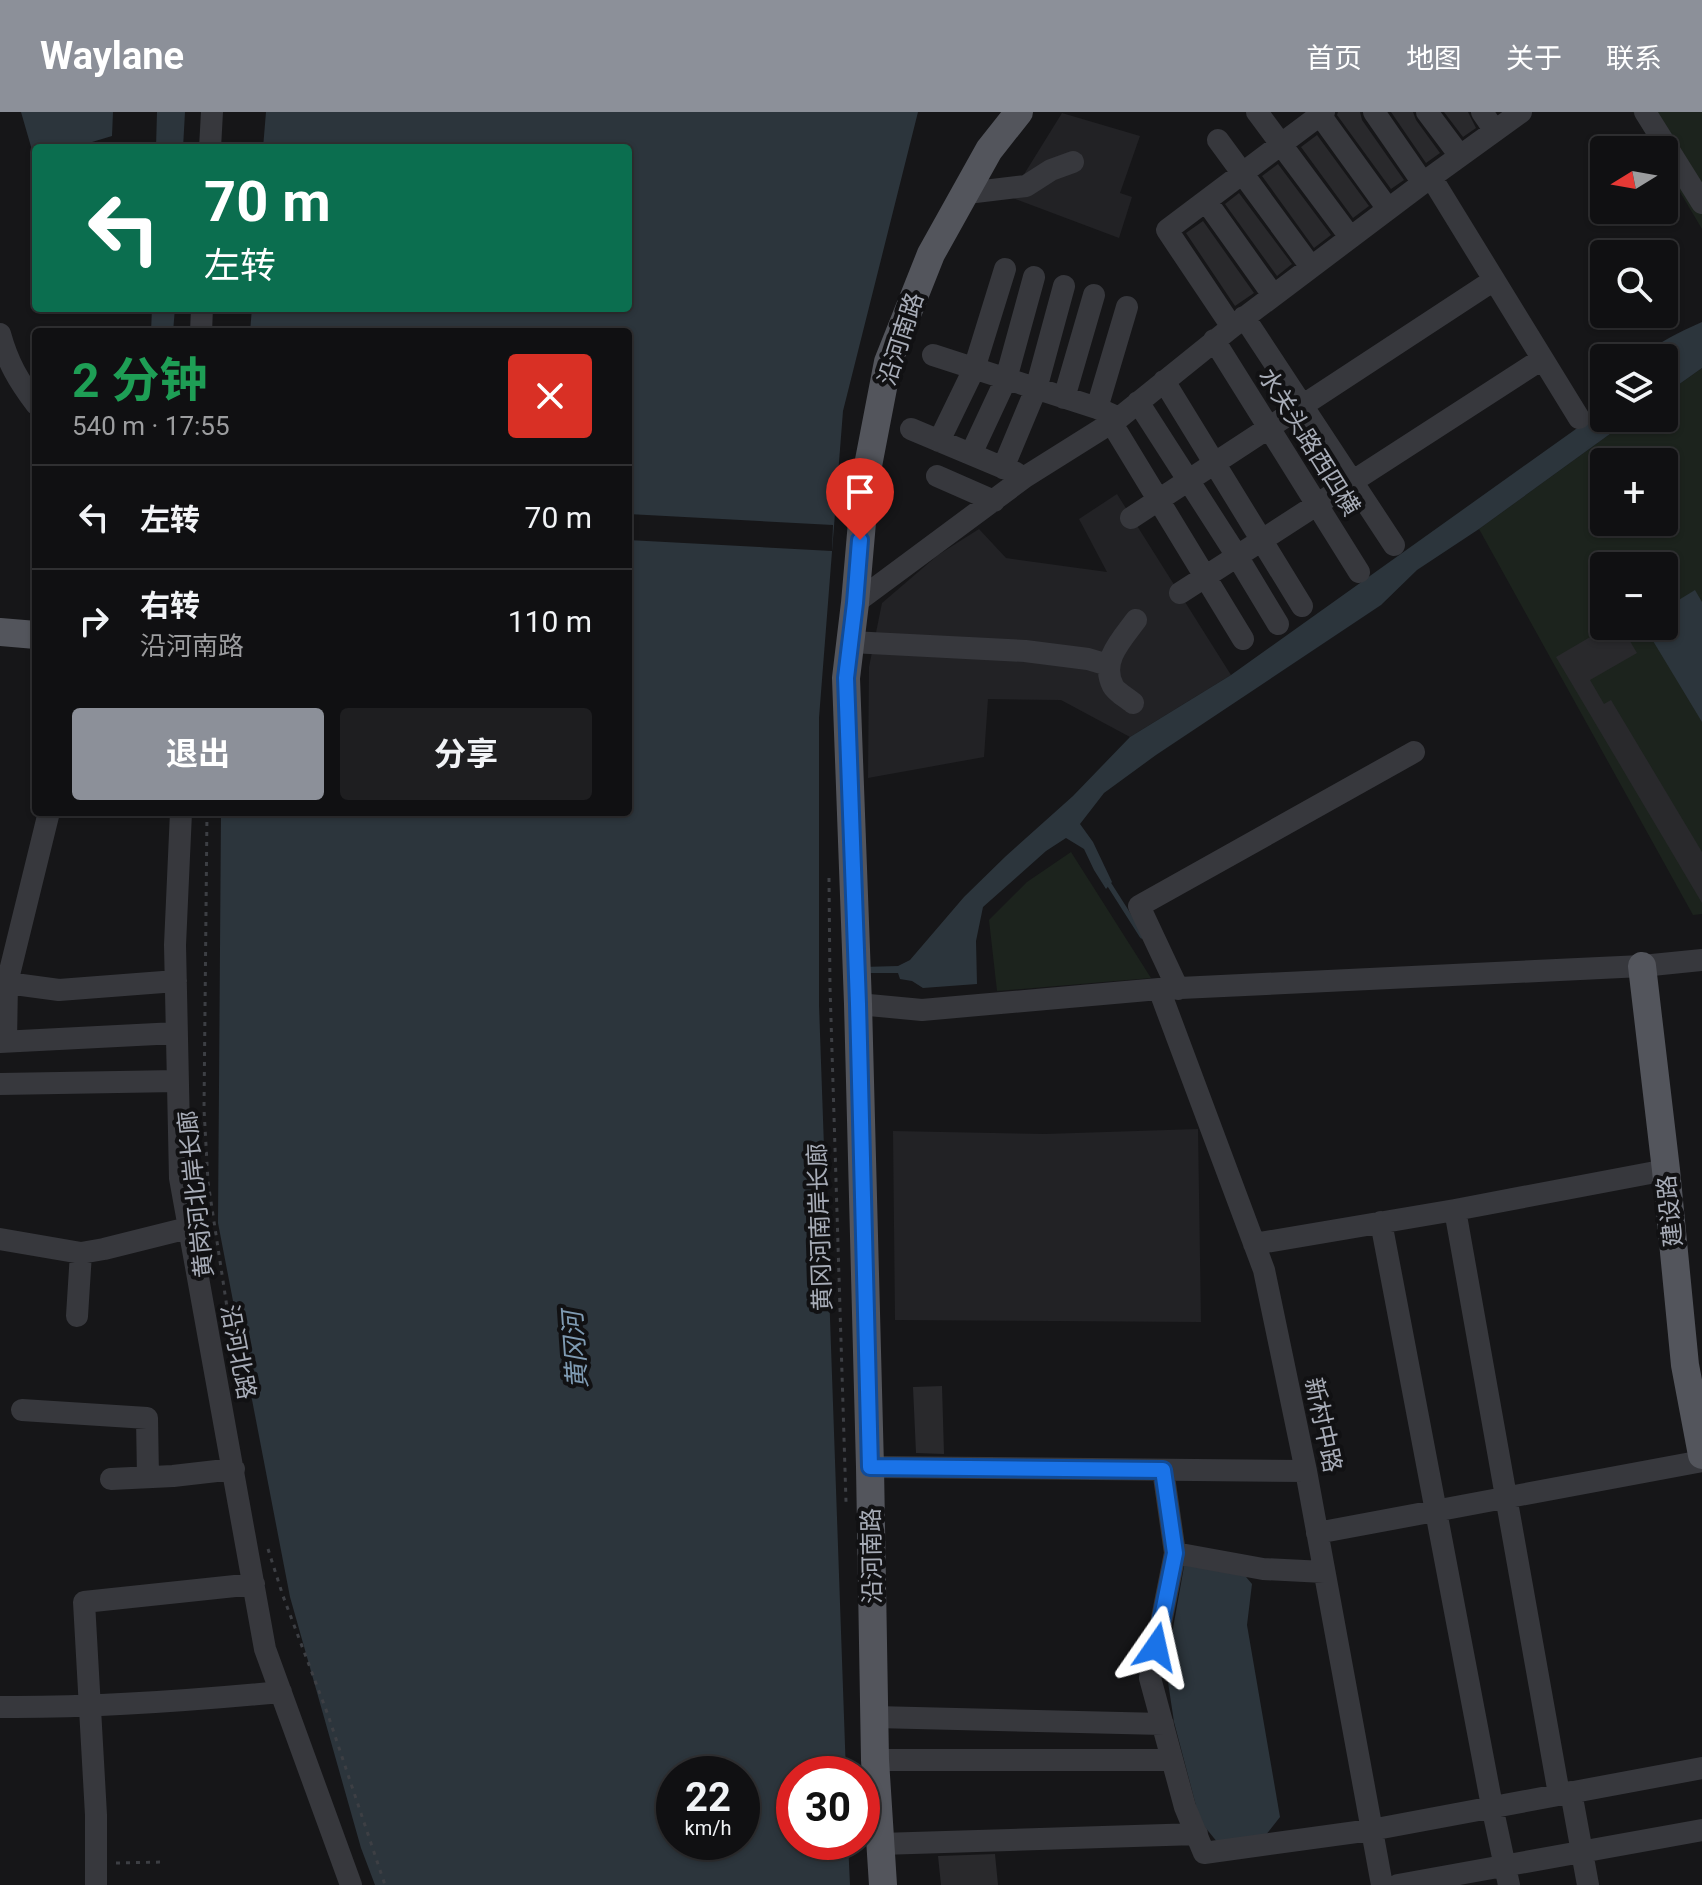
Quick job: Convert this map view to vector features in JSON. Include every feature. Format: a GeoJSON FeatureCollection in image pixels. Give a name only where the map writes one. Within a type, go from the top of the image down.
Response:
{"type":"FeatureCollection","features":[{"type":"Feature","properties":{"kind":"main road","name":"沿河南路"},"geometry":{"type":"LineString","coordinates":[[875,1756],[858,1004],[846,678],[866,476],[888,362],[931,254],[989,150],[1019,112]]}},
{"type":"Feature","properties":{"kind":"main road"},"geometry":{"type":"LineString","coordinates":[[0,632],[32,635]]}},
{"type":"Feature","properties":{"kind":"main road","name":"建设路"},"geometry":{"type":"LineString","coordinates":[[1642,966],[1685,1365],[1702,1455]]}},
{"type":"Feature","properties":{"kind":"main road","name":"沿河南路"},"geometry":{"type":"LineString","coordinates":[[880,1844],[883,1885]]}},
{"type":"Feature","properties":{"kind":"street"},"geometry":{"type":"LineString","coordinates":[[210,144],[212,112]]}},
{"type":"Feature","properties":{"kind":"street"},"geometry":{"type":"LineString","coordinates":[[1257,112],[1350,237]]}},
{"type":"Feature","properties":{"kind":"street"},"geometry":{"type":"LineString","coordinates":[[1374,112],[1427,180],[1494,280],[1579,418]]}},
{"type":"Feature","properties":{"kind":"street"},"geometry":{"type":"LineString","coordinates":[[1427,112],[1460,156]]}},
{"type":"Feature","properties":{"kind":"street"},"geometry":{"type":"LineString","coordinates":[[1482,112],[1495,131]]}},
{"type":"Feature","properties":{"kind":"street"},"geometry":{"type":"LineString","coordinates":[[855,603],[1109,416],[1138,402],[1273,295],[1521,112]]}},
{"type":"Feature","properties":{"kind":"street"},"geometry":{"type":"LineString","coordinates":[[1645,112],[1702,203]]}},
{"type":"Feature","properties":{"kind":"street"},"geometry":{"type":"LineString","coordinates":[[1388,209],[1321,113],[1167,230],[1230,328],[1302,405],[1394,545]]}},
{"type":"Feature","properties":{"kind":"street"},"geometry":{"type":"LineString","coordinates":[[1218,140],[1311,267]]}},
{"type":"Feature","properties":{"kind":"street"},"geometry":{"type":"LineString","coordinates":[[967,193],[1026,186],[1051,170],[1073,162]]}},
{"type":"Feature","properties":{"kind":"street"},"geometry":{"type":"LineString","coordinates":[[1206,201],[1273,295]]}},
{"type":"Feature","properties":{"kind":"street"},"geometry":{"type":"LineString","coordinates":[[939,441],[974,369],[1005,269]]}},
{"type":"Feature","properties":{"kind":"street"},"geometry":{"type":"LineString","coordinates":[[971,454],[1006,379],[1034,277]]}},
{"type":"Feature","properties":{"kind":"street"},"geometry":{"type":"LineString","coordinates":[[1131,518],[1494,280]]}},
{"type":"Feature","properties":{"kind":"street"},"geometry":{"type":"LineString","coordinates":[[1003,468],[1036,389],[1064,286]]}},
{"type":"Feature","properties":{"kind":"street"},"geometry":{"type":"LineString","coordinates":[[1064,398],[1094,295]]}},
{"type":"Feature","properties":{"kind":"street"},"geometry":{"type":"LineString","coordinates":[[1109,416],[1127,307]]}},
{"type":"Feature","properties":{"kind":"street","name":"水关头路西四横"},"geometry":{"type":"LineString","coordinates":[[1230,328],[1269,427],[1359,572]]}},
{"type":"Feature","properties":{"kind":"street"},"geometry":{"type":"LineString","coordinates":[[0,334],[16,378],[32,399]]}},
{"type":"Feature","properties":{"kind":"street"},"geometry":{"type":"LineString","coordinates":[[933,355],[1109,416],[1243,639]]}},
{"type":"Feature","properties":{"kind":"street"},"geometry":{"type":"LineString","coordinates":[[1180,593],[1542,359]]}},
{"type":"Feature","properties":{"kind":"street"},"geometry":{"type":"LineString","coordinates":[[1164,381],[1302,606]]}},
{"type":"Feature","properties":{"kind":"street"},"geometry":{"type":"LineString","coordinates":[[1138,402],[1278,624]]}},
{"type":"Feature","properties":{"kind":"street"},"geometry":{"type":"LineString","coordinates":[[911,429],[1025,477]]}},
{"type":"Feature","properties":{"kind":"street"},"geometry":{"type":"LineString","coordinates":[[937,476],[994,501]]}},
{"type":"Feature","properties":{"kind":"street"},"geometry":{"type":"LineString","coordinates":[[1133,703],[1113,687],[1108,665],[1116,647],[1136,620]]}},
{"type":"Feature","properties":{"kind":"street"},"geometry":{"type":"LineString","coordinates":[[851,642],[1025,651],[1088,659],[1108,665]]}},
{"type":"Feature","properties":{"kind":"street","name":"新村中路"},"geometry":{"type":"LineString","coordinates":[[1382,1885],[1306,1471],[1264,1270],[1139,906],[1414,752]]}},
{"type":"Feature","properties":{"kind":"street"},"geometry":{"type":"LineString","coordinates":[[48,816],[7,983],[3,1042],[176,1033]]}},
{"type":"Feature","properties":{"kind":"street","name":"沿河北路"},"geometry":{"type":"LineString","coordinates":[[181,816],[175,945],[180,1178],[265,1649],[351,1885]]}},
{"type":"Feature","properties":{"kind":"street"},"geometry":{"type":"LineString","coordinates":[[858,1004],[922,1010],[1168,989],[1642,966],[1702,960]]}},
{"type":"Feature","properties":{"kind":"street"},"geometry":{"type":"LineString","coordinates":[[7,983],[59,990],[176,981]]}},
{"type":"Feature","properties":{"kind":"street"},"geometry":{"type":"LineString","coordinates":[[0,1084],[177,1081]]}},
{"type":"Feature","properties":{"kind":"street"},"geometry":{"type":"LineString","coordinates":[[1254,1244],[1666,1170]]}},
{"type":"Feature","properties":{"kind":"street"},"geometry":{"type":"LineString","coordinates":[[1455,1210],[1506,1498],[1565,1793],[1583,1853],[1588,1885]]}},
{"type":"Feature","properties":{"kind":"street"},"geometry":{"type":"LineString","coordinates":[[1381,1222],[1507,1875]]}},
{"type":"Feature","properties":{"kind":"street"},"geometry":{"type":"LineString","coordinates":[[0,1239],[81,1253],[188,1228]]}},
{"type":"Feature","properties":{"kind":"street"},"geometry":{"type":"LineString","coordinates":[[77,1316],[81,1253]]}},
{"type":"Feature","properties":{"kind":"street"},"geometry":{"type":"LineString","coordinates":[[22,1410],[147,1418],[148,1477]]}},
{"type":"Feature","properties":{"kind":"street"},"geometry":{"type":"LineString","coordinates":[[1317,1533],[1702,1461]]}},
{"type":"Feature","properties":{"kind":"street"},"geometry":{"type":"LineString","coordinates":[[870,1467],[1306,1471]]}},
{"type":"Feature","properties":{"kind":"street"},"geometry":{"type":"LineString","coordinates":[[111,1479],[234,1469]]}},
{"type":"Feature","properties":{"kind":"street"},"geometry":{"type":"LineString","coordinates":[[1163,1470],[1175,1553],[1150,1678],[1185,1807],[1204,1853],[1371,1830],[1702,1768]]}},
{"type":"Feature","properties":{"kind":"street"},"geometry":{"type":"LineString","coordinates":[[1175,1553],[1263,1569],[1324,1572]]}},
{"type":"Feature","properties":{"kind":"street"},"geometry":{"type":"LineString","coordinates":[[96,1874],[96,1815],[84,1602],[254,1584]]}},
{"type":"Feature","properties":{"kind":"street"},"geometry":{"type":"LineString","coordinates":[[0,1707],[181,1702],[281,1692]]}},
{"type":"Feature","properties":{"kind":"street"},"geometry":{"type":"LineString","coordinates":[[875,1717],[1163,1724]]}},
{"type":"Feature","properties":{"kind":"street"},"geometry":{"type":"LineString","coordinates":[[880,1760],[1172,1760]]}},
{"type":"Feature","properties":{"kind":"street"},"geometry":{"type":"LineString","coordinates":[[1398,1885],[1507,1875],[1583,1853],[1702,1830]]}},
{"type":"Feature","properties":{"kind":"street"},"geometry":{"type":"LineString","coordinates":[[880,1844],[1197,1834]]}},
{"type":"Feature","properties":{"kind":"path","name":"黄岗河北岸长廊"},"geometry":{"type":"LineString","coordinates":[[207,816],[204,1109],[208,1182],[238,1381]]}},
{"type":"Feature","properties":{"kind":"path","name":"黄冈河南岸长廊"},"geometry":{"type":"LineString","coordinates":[[829,879],[846,1502]]}},
{"type":"Feature","properties":{"kind":"path"},"geometry":{"type":"LineString","coordinates":[[267,1545],[385,1885]]}},
{"type":"Feature","properties":{"kind":"path"},"geometry":{"type":"LineString","coordinates":[[96,1874],[164,1862]]}},
{"type":"Feature","properties":{"kind":"shaded area"},"geometry":{"type":"Polygon","coordinates":[[[1633,112],[1702,112],[1702,229],[1678,189],[1678,136],[1647,136],[1633,112]]]}},
{"type":"Feature","properties":{"kind":"shaded area"},"geometry":{"type":"Polygon","coordinates":[[[1062,113],[1140,136],[1120,193],[1132,197],[1119,238],[1010,197],[1062,113]]]}},
{"type":"Feature","properties":{"kind":"shaded area"},"geometry":{"type":"Polygon","coordinates":[[[1702,368],[1702,914],[1693,915],[1479,529],[1590,448],[1590,536],[1678,536],[1678,448],[1591,448],[1613,432],[1678,432],[1678,385],[1702,368]]]}},
{"type":"Feature","properties":{"kind":"shaded area"},"geometry":{"type":"Polygon","coordinates":[[[1117,494],[1231,675],[1130,737],[1061,700],[988,699],[984,757],[868,778],[869,667],[882,603],[938,555],[979,529],[1006,558],[1107,572],[1079,519],[1117,494]]]}},
{"type":"Feature","properties":{"kind":"shaded area"},"geometry":{"type":"Polygon","coordinates":[[[1071,852],[1151,978],[997,991],[989,920],[1027,882],[1071,852]]]}},
{"type":"Feature","properties":{"kind":"shaded area"},"geometry":{"type":"Polygon","coordinates":[[[1198,1129],[1201,1322],[895,1320],[893,1131],[1045,1134],[1198,1129]]]}},
{"type":"Feature","properties":{"kind":"water"},"geometry":{"type":"Polygon","coordinates":[[[21,112],[113,112],[112,136],[85,144],[32,144],[32,150],[21,112]]]}},
{"type":"Feature","properties":{"kind":"water"},"geometry":{"type":"Polygon","coordinates":[[[157,112],[185,112],[183,144],[156,144],[157,112]]]}},
{"type":"Feature","properties":{"kind":"water","name":"黄冈河"},"geometry":{"type":"Polygon","coordinates":[[[266,112],[918,112],[843,411],[819,718],[819,1005],[845,1756],[776,1756],[776,1860],[849,1860],[850,1885],[375,1885],[361,1848],[290,1597],[218,1223],[221,816],[632,816],[632,328],[250,328],[252,312],[632,312],[632,144],[263,144],[266,112]]]}},
{"type":"Feature","properties":{"kind":"water"},"geometry":{"type":"Polygon","coordinates":[[[152,312],[175,312],[173,328],[151,328],[152,312]]]}},
{"type":"Feature","properties":{"kind":"water"},"geometry":{"type":"Polygon","coordinates":[[[1702,322],[1702,368],[1678,385],[1678,344],[1659,344],[1702,322]]]}},
{"type":"Feature","properties":{"kind":"water"},"geometry":{"type":"Polygon","coordinates":[[[1590,419],[1590,432],[1613,432],[1417,570],[1381,605],[1104,793],[1080,824],[1093,842],[1112,882],[1106,889],[1084,849],[1066,838],[1046,851],[983,907],[976,941],[977,984],[923,988],[912,981],[900,979],[898,973],[862,973],[862,967],[898,966],[910,960],[964,897],[1073,796],[1130,737],[1231,675],[1590,419]]]}},
{"type":"Feature","properties":{"kind":"water"},"geometry":{"type":"Polygon","coordinates":[[[1695,590],[1702,602],[1702,722],[1652,640],[1678,640],[1678,600],[1695,590]]]}},
{"type":"Feature","properties":{"kind":"water"},"geometry":{"type":"Polygon","coordinates":[[[1185,1561],[1241,1571],[1252,1584],[1247,1625],[1280,1817],[1265,1836],[1218,1843],[1200,1821],[1174,1722],[1168,1682],[1170,1645],[1185,1561]]]}},
{"type":"Feature","properties":{"kind":"pier"},"geometry":{"type":"Polygon","coordinates":[[[632,514],[833,525],[832,551],[632,540],[632,514]]]}},
{"type":"Feature","properties":{"kind":"building"},"geometry":{"type":"Polygon","coordinates":[[[1338,112],[1360,112],[1362,120],[1404,180],[1391,189],[1337,115],[1338,112]]]}},
{"type":"Feature","properties":{"kind":"building"},"geometry":{"type":"Polygon","coordinates":[[[1391,112],[1413,112],[1440,153],[1426,163],[1391,112]]]}},
{"type":"Feature","properties":{"kind":"building"},"geometry":{"type":"Polygon","coordinates":[[[1444,112],[1468,112],[1476,128],[1463,137],[1444,112]]]}},
{"type":"Feature","properties":{"kind":"building"},"geometry":{"type":"Polygon","coordinates":[[[1317,135],[1369,206],[1353,218],[1301,147],[1317,135]]]}},
{"type":"Feature","properties":{"kind":"building"},"geometry":{"type":"Polygon","coordinates":[[[1278,164],[1331,235],[1314,248],[1262,176],[1278,164]]]}},
{"type":"Feature","properties":{"kind":"building"},"geometry":{"type":"Polygon","coordinates":[[[1239,193],[1292,264],[1277,276],[1225,204],[1239,193]]]}},
{"type":"Feature","properties":{"kind":"building"},"geometry":{"type":"Polygon","coordinates":[[[1203,221],[1254,293],[1235,306],[1186,233],[1203,221]]]}},
{"type":"Feature","properties":{"kind":"building"},"geometry":{"type":"Polygon","coordinates":[[[1590,637],[1590,640],[1629,640],[1637,653],[1590,680],[1604,704],[1611,700],[1702,852],[1702,903],[1556,657],[1590,637]]]}},
{"type":"Feature","properties":{"kind":"building"},"geometry":{"type":"Polygon","coordinates":[[[942,1386],[944,1454],[916,1453],[913,1387],[942,1386]]]}},
{"type":"Feature","properties":{"kind":"building"},"geometry":{"type":"Polygon","coordinates":[[[995,1854],[998,1885],[941,1885],[938,1856],[995,1854]]]}},
{"type":"Feature","properties":{"kind":"waterway"},"geometry":{"type":"LineString","coordinates":[[1107,881],[1142,936]]}},
{"type":"Feature","properties":{"kind":"route"},"geometry":{"type":"LineString","coordinates":[[860,540],[846,678],[870,1467],[1163,1470],[1175,1553],[1156,1647]]}}]}
